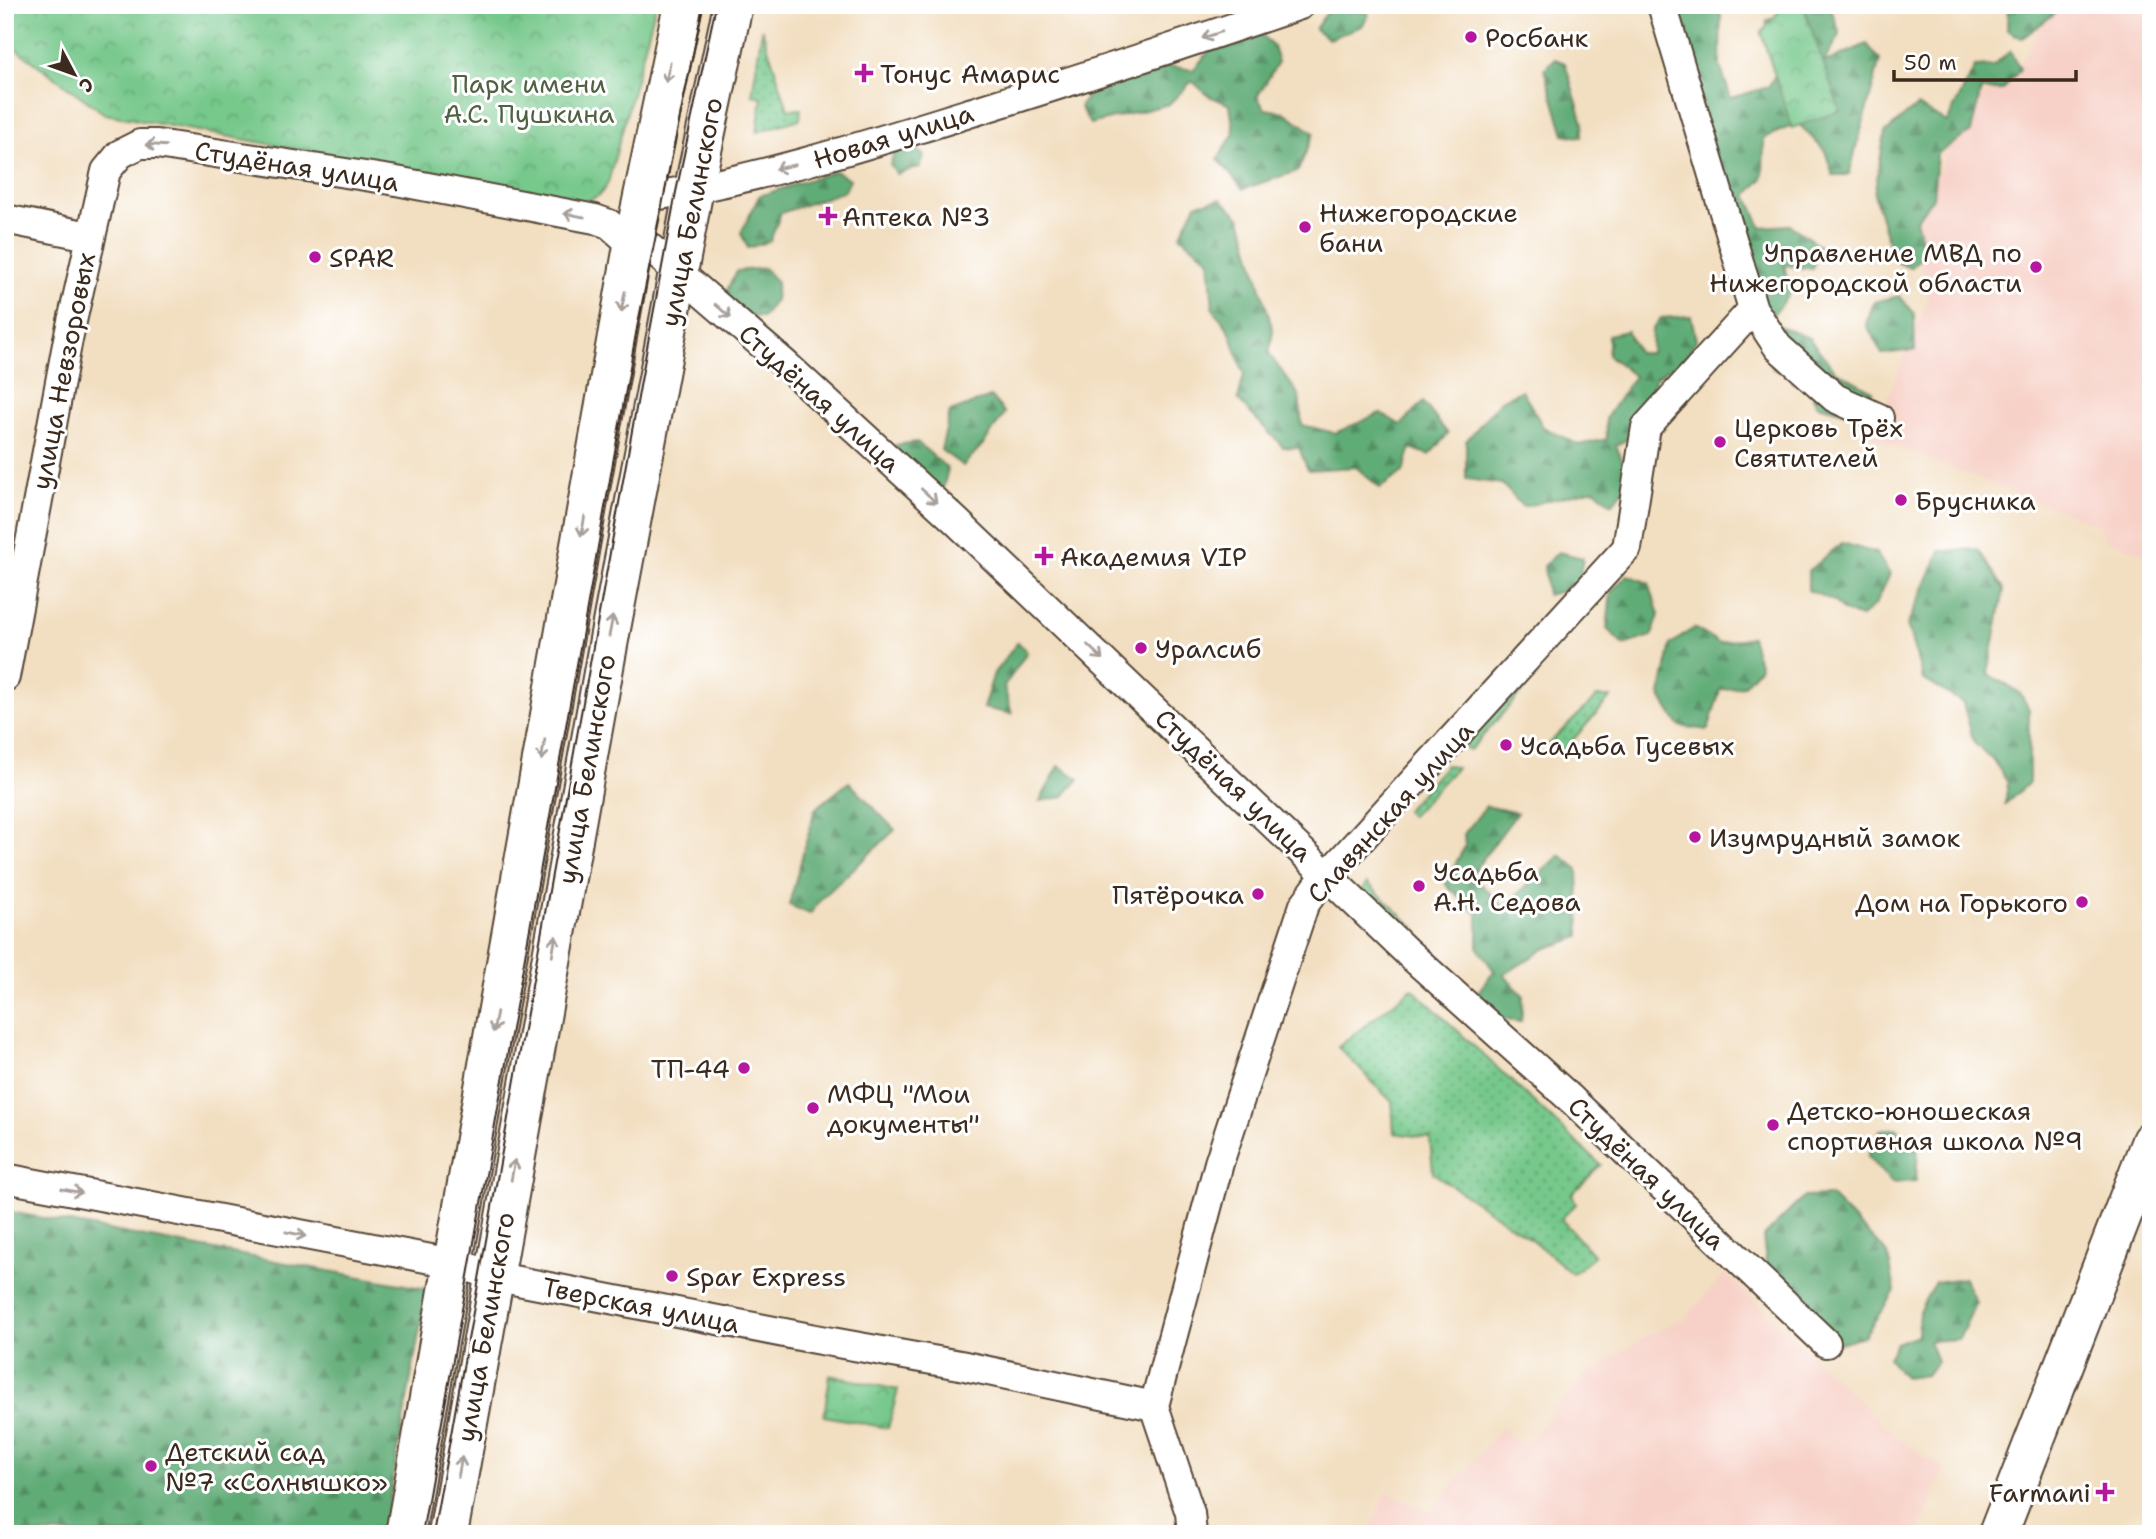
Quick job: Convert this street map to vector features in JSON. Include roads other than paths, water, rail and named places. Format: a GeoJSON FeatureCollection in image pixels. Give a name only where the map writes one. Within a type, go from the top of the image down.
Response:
{"type":"FeatureCollection","features":[{"type":"Feature","properties":{"kind":"main road","name":"улица Белинского"},"geometry":{"type":"LineString","coordinates":[[405,1534],[634,240],[683,5]]}},
{"type":"Feature","properties":{"kind":"main road","name":"улица Белинского"},"geometry":{"type":"LineString","coordinates":[[448,1534],[612,621],[694,188],[733,5]]}},
{"type":"Feature","properties":{"kind":"main road"},"geometry":{"type":"LineString","coordinates":[[2018,1534],[2027,1486],[2151,1141]]}},
{"type":"Feature","properties":{"kind":"main road"},"geometry":{"type":"LineString","coordinates":[[1997,1534],[2027,1486],[2151,1207]]}},
{"type":"Feature","properties":{"kind":"street","name":"Новая улица"},"geometry":{"type":"LineString","coordinates":[[642,198],[842,153],[1052,89],[1300,5]]}},
{"type":"Feature","properties":{"kind":"street"},"geometry":{"type":"LineString","coordinates":[[1662,5],[1753,309],[1778,347],[1835,398],[1879,418]]}},
{"type":"Feature","properties":{"kind":"street","name":"Студёная улица"},"geometry":{"type":"LineString","coordinates":[[120,153],[140,144],[157,144],[391,180],[595,219],[609,224],[634,240],[679,273],[786,365],[947,512],[1408,953],[1572,1100],[1826,1343]]}},
{"type":"Feature","properties":{"kind":"street","name":"улица Невзоровых"},"geometry":{"type":"LineString","coordinates":[[5,677],[89,236],[106,171],[120,153]]}},
{"type":"Feature","properties":{"kind":"street"},"geometry":{"type":"LineString","coordinates":[[5,219],[89,236]]}},
{"type":"Feature","properties":{"kind":"street","name":"Славянская улица"},"geometry":{"type":"LineString","coordinates":[[1154,1406],[1219,1163],[1304,905],[1627,548],[1646,427],[1753,309]]}},
{"type":"Feature","properties":{"kind":"street","name":"Тверская улица"},"geometry":{"type":"LineString","coordinates":[[5,1178],[452,1263],[494,1276],[960,1365],[1154,1406]]}},
{"type":"Feature","properties":{"kind":"street"},"geometry":{"type":"LineString","coordinates":[[1154,1406],[1191,1523]]}},
{"type":"Feature","properties":{"kind":"tram line"},"geometry":{"type":"LineString","coordinates":[[422,1534],[637,328],[703,5]]}},
{"type":"Feature","properties":{"kind":"tram line"},"geometry":{"type":"LineString","coordinates":[[433,1534],[650,331],[716,5]]}},
{"type":"Feature","properties":{"kind":"place","name":"Росбанк"},"geometry":{"type":"Point","coordinates":[1471,37]}},
{"type":"Feature","properties":{"kind":"place","name":"Тонус Амарис"},"geometry":{"type":"Point","coordinates":[864,73]}},
{"type":"Feature","properties":{"kind":"place","name":"Аптека №3"},"geometry":{"type":"Point","coordinates":[828,216]}},
{"type":"Feature","properties":{"kind":"place","name":"Нижегородские бани"},"geometry":{"type":"Point","coordinates":[1305,227]}},
{"type":"Feature","properties":{"kind":"place","name":"SPAR"},"geometry":{"type":"Point","coordinates":[315,257]}},
{"type":"Feature","properties":{"kind":"place","name":"Управление МВД по Нижегородской области"},"geometry":{"type":"Point","coordinates":[2036,267]}},
{"type":"Feature","properties":{"kind":"place","name":"Церковь Трёх Святителей"},"geometry":{"type":"Point","coordinates":[1720,442]}},
{"type":"Feature","properties":{"kind":"place","name":"Брусника"},"geometry":{"type":"Point","coordinates":[1901,500]}},
{"type":"Feature","properties":{"kind":"place","name":"Академия VIP"},"geometry":{"type":"Point","coordinates":[1044,556]}},
{"type":"Feature","properties":{"kind":"place","name":"Уралсиб"},"geometry":{"type":"Point","coordinates":[1141,648]}},
{"type":"Feature","properties":{"kind":"place","name":"Усадьба Гусевых"},"geometry":{"type":"Point","coordinates":[1506,745]}},
{"type":"Feature","properties":{"kind":"place","name":"Изумрудный замок"},"geometry":{"type":"Point","coordinates":[1695,837]}},
{"type":"Feature","properties":{"kind":"place","name":"Усадьба А.Н. Седова"},"geometry":{"type":"Point","coordinates":[1419,886]}},
{"type":"Feature","properties":{"kind":"place","name":"Пятёрочка"},"geometry":{"type":"Point","coordinates":[1258,894]}},
{"type":"Feature","properties":{"kind":"place","name":"Дом на Горького"},"geometry":{"type":"Point","coordinates":[2082,902]}},
{"type":"Feature","properties":{"kind":"place","name":"ТП-44"},"geometry":{"type":"Point","coordinates":[744,1068]}},
{"type":"Feature","properties":{"kind":"place","name":"МФЦ \"Мои документы\""},"geometry":{"type":"Point","coordinates":[813,1108]}},
{"type":"Feature","properties":{"kind":"place","name":"Детско-юношеская спортивная школа №9"},"geometry":{"type":"Point","coordinates":[1773,1125]}},
{"type":"Feature","properties":{"kind":"place","name":"Spar Express"},"geometry":{"type":"Point","coordinates":[672,1276]}},
{"type":"Feature","properties":{"kind":"place","name":"Детский сад №7 «Солнышко»"},"geometry":{"type":"Point","coordinates":[151,1466]}},
{"type":"Feature","properties":{"kind":"place","name":"Farmani"},"geometry":{"type":"Point","coordinates":[2105,1492]}},
{"type":"Feature","properties":{"kind":"park label","name":"Парк имени А.С. Пушкина"},"geometry":{"type":"Point","coordinates":[529,98]}}]}
